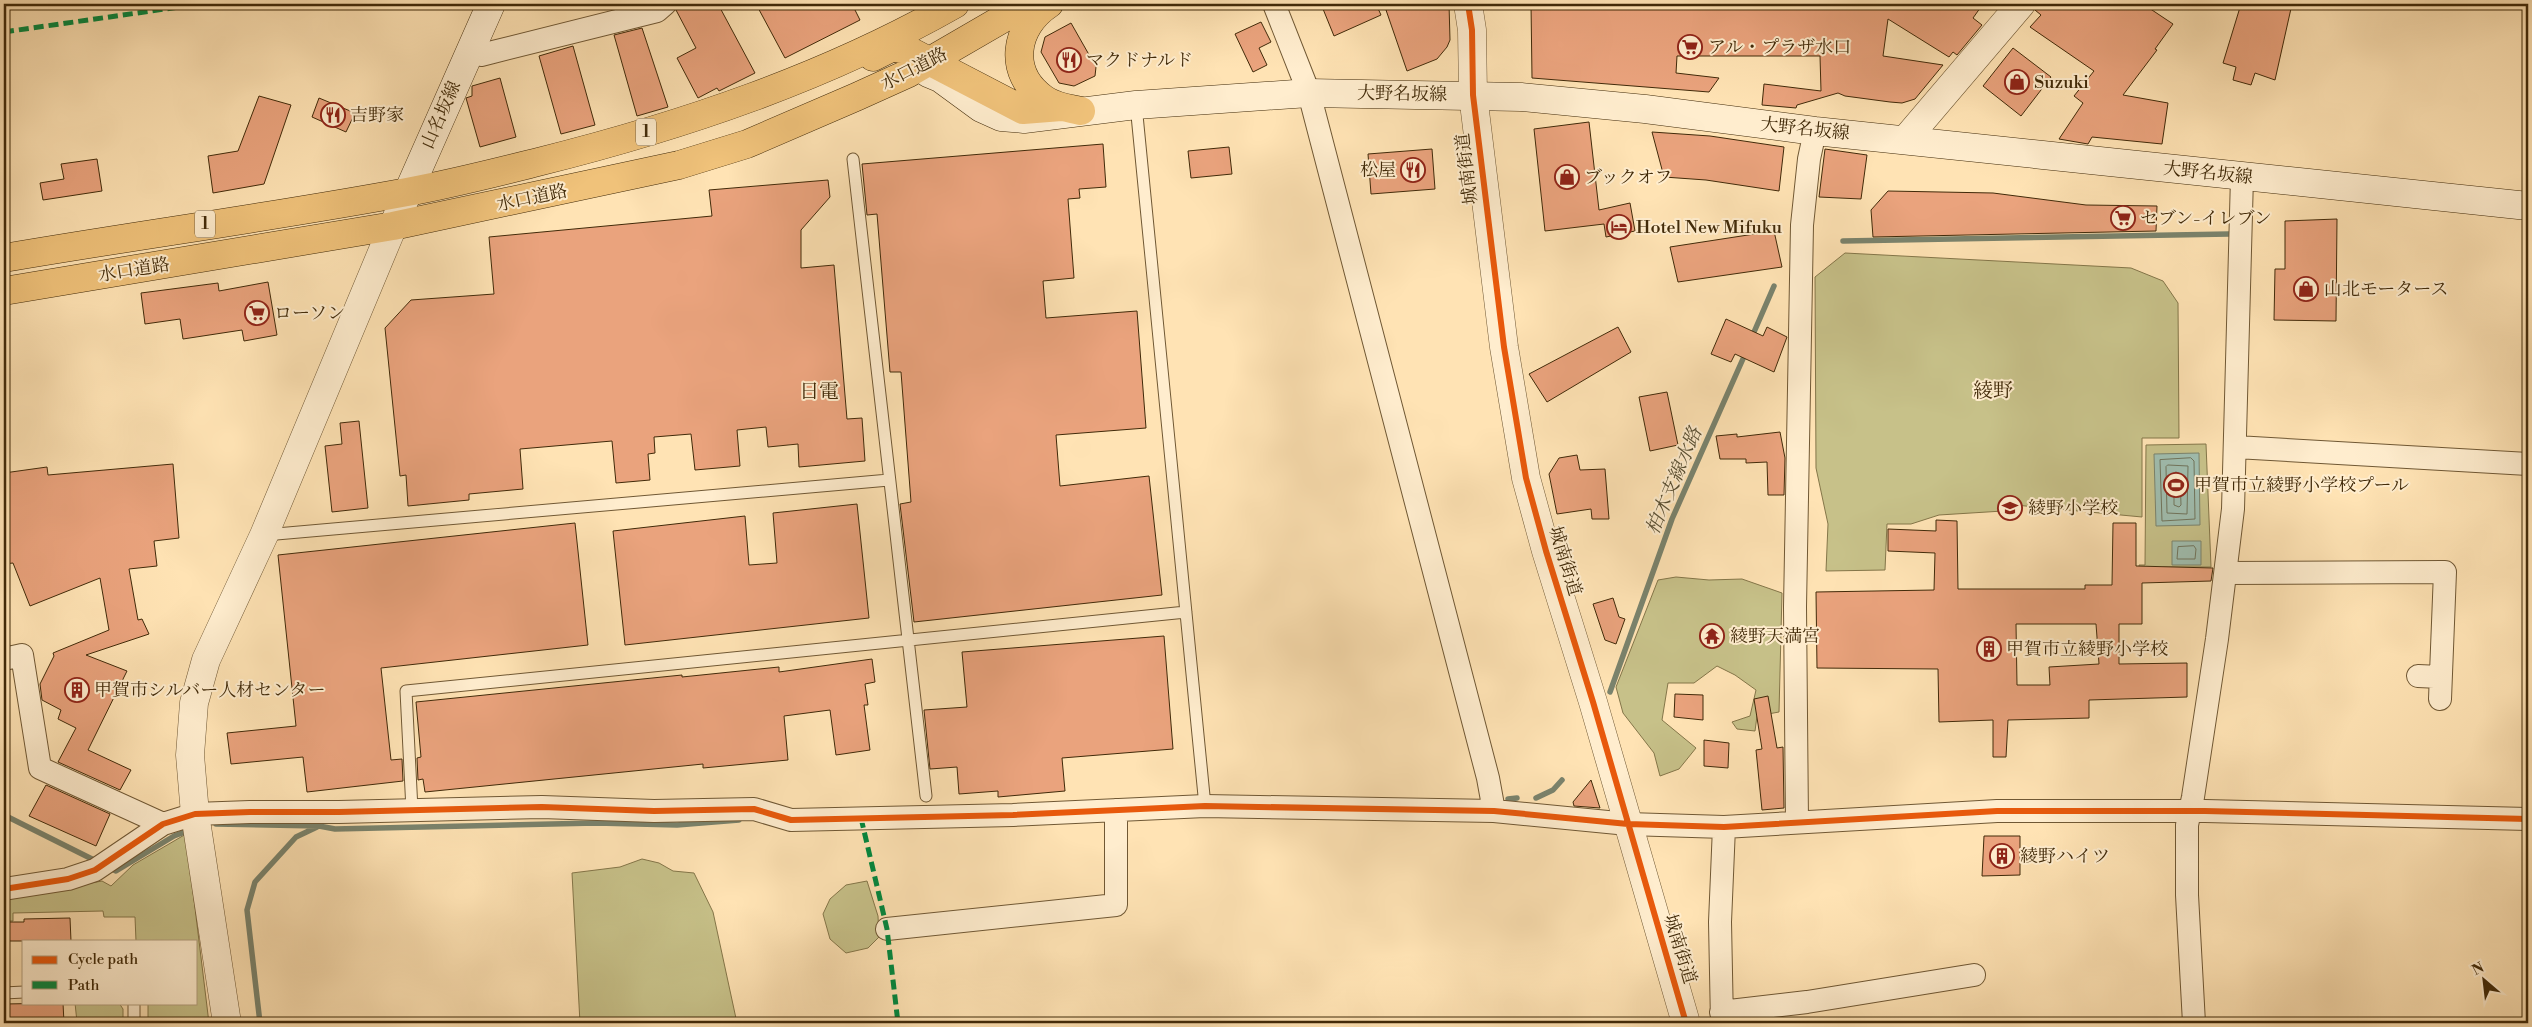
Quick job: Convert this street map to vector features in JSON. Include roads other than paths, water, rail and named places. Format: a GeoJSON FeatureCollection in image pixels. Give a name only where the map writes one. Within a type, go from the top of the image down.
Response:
{"type":"FeatureCollection","features":[{"type":"Feature","properties":{"kind":"highway","name":"水口道路"},"geometry":{"type":"LineString","coordinates":[[4,258],[407,192],[564,155],[686,121],[756,96],[876,44],[955,4]]}},
{"type":"Feature","properties":{"kind":"highway","name":"水口道路"},"geometry":{"type":"LineString","coordinates":[[4,291],[393,226],[678,165],[747,144],[920,67],[1028,4]]}},
{"type":"Feature","properties":{"kind":"highway"},"geometry":{"type":"LineString","coordinates":[[1049,4],[1037,12],[1026,26],[1020,42],[1019,59],[1032,88],[1045,100],[1071,109]]}},
{"type":"Feature","properties":{"kind":"highway"},"geometry":{"type":"LineString","coordinates":[[686,121],[698,124],[742,112],[816,83],[892,48],[906,49],[920,67],[1023,110],[1071,109]]}},
{"type":"Feature","properties":{"kind":"street","name":"山名坂線"},"geometry":{"type":"LineString","coordinates":[[227,1023],[195,814],[190,755],[191,726],[198,683],[206,660],[264,535],[407,192],[491,4]]}},
{"type":"Feature","properties":{"kind":"street"},"geometry":{"type":"LineString","coordinates":[[468,52],[481,55],[567,35],[657,11],[665,4]]}},
{"type":"Feature","properties":{"kind":"street"},"geometry":{"type":"LineString","coordinates":[[1274,4],[1309,93],[1488,778],[1494,811]]}},
{"type":"Feature","properties":{"kind":"street","name":"城南街道"},"geometry":{"type":"LineString","coordinates":[[1468,4],[1472,30],[1473,95],[1504,347],[1526,478],[1686,1023]]}},
{"type":"Feature","properties":{"kind":"street"},"geometry":{"type":"LineString","coordinates":[[1906,139],[2021,4]]}},
{"type":"Feature","properties":{"kind":"street","name":"大野名坂線"},"geometry":{"type":"LineString","coordinates":[[1071,109],[1309,93],[1473,95],[1645,109],[1815,131],[1906,139],[2242,177],[2528,206]]}},
{"type":"Feature","properties":{"kind":"street"},"geometry":{"type":"LineString","coordinates":[[1797,822],[1795,607],[1802,225],[1809,158],[1815,131]]}},
{"type":"Feature","properties":{"kind":"street"},"geometry":{"type":"LineString","coordinates":[[2194,1023],[2187,895],[2187,825],[2226,573],[2233,509],[2242,177]]}},
{"type":"Feature","properties":{"kind":"street"},"geometry":{"type":"LineString","coordinates":[[2236,447],[2528,464]]}},
{"type":"Feature","properties":{"kind":"street"},"geometry":{"type":"LineString","coordinates":[[2226,573],[2446,572],[2440,688],[2418,676]]}},
{"type":"Feature","properties":{"kind":"street"},"geometry":{"type":"LineString","coordinates":[[4,659],[22,655],[40,768],[162,824]]}},
{"type":"Feature","properties":{"kind":"street"},"geometry":{"type":"LineString","coordinates":[[4,889],[68,879],[104,864],[133,841],[162,824],[195,814],[542,807],[654,811],[754,808],[791,820],[1205,806],[1494,811],[1628,824],[1724,827],[1976,811],[2190,811],[2528,819]]}},
{"type":"Feature","properties":{"kind":"street"},"geometry":{"type":"LineString","coordinates":[[887,929],[1116,905],[1116,810]]}},
{"type":"Feature","properties":{"kind":"street"},"geometry":{"type":"LineString","coordinates":[[1724,827],[1720,922],[1721,1018],[1974,975]]}},
{"type":"Feature","properties":{"kind":"lane"},"geometry":{"type":"LineString","coordinates":[[1136,105],[1205,806]]}},
{"type":"Feature","properties":{"kind":"lane"},"geometry":{"type":"LineString","coordinates":[[853,159],[926,796]]}},
{"type":"Feature","properties":{"kind":"lane"},"geometry":{"type":"LineString","coordinates":[[264,535],[889,480]]}},
{"type":"Feature","properties":{"kind":"lane"},"geometry":{"type":"LineString","coordinates":[[412,810],[406,691],[1186,612]]}},
{"type":"Feature","properties":{"kind":"lane"},"geometry":{"type":"LineString","coordinates":[[4,993],[22,992]]}},
{"type":"Feature","properties":{"kind":"lane"},"geometry":{"type":"LineString","coordinates":[[134,1004],[134,1023]]}},
{"type":"Feature","properties":{"kind":"water"},"geometry":{"type":"Polygon","coordinates":[[[2199,453],[2200,525],[2156,526],[2154,454],[2199,453]]]}},
{"type":"Feature","properties":{"kind":"water"},"geometry":{"type":"Polygon","coordinates":[[[2172,541],[2201,541],[2201,565],[2172,565],[2172,541]]]}},
{"type":"Feature","properties":{"kind":"waterway"},"geometry":{"type":"LineString","coordinates":[[1843,241],[2229,234]]}},
{"type":"Feature","properties":{"kind":"waterway","name":"柏木支線水路"},"geometry":{"type":"LineString","coordinates":[[1751,339],[1774,286]]}},
{"type":"Feature","properties":{"kind":"waterway","name":"柏木支線水路"},"geometry":{"type":"LineString","coordinates":[[1610,692],[1672,519],[1746,352]]}},
{"type":"Feature","properties":{"kind":"waterway"},"geometry":{"type":"LineString","coordinates":[[1536,798],[1553,790],[1562,780]]}},
{"type":"Feature","properties":{"kind":"waterway","name":"柏木支線水路"},"geometry":{"type":"LineString","coordinates":[[1508,799],[1517,798]]}},
{"type":"Feature","properties":{"kind":"waterway"},"geometry":{"type":"LineString","coordinates":[[4,815],[98,862]]}},
{"type":"Feature","properties":{"kind":"waterway","name":"柏木支線水路"},"geometry":{"type":"LineString","coordinates":[[216,824],[319,826],[335,829],[596,823],[677,825],[739,820]]}},
{"type":"Feature","properties":{"kind":"waterway","name":"柏木支線水路"},"geometry":{"type":"LineString","coordinates":[[260,1023],[247,910],[255,882],[296,837],[317,827]]}},
{"type":"Feature","properties":{"kind":"waterway"},"geometry":{"type":"LineString","coordinates":[[108,867],[116,871],[174,836],[190,830]]}},
{"type":"Feature","properties":{"kind":"place","name":"アル・プラザ水口"},"geometry":{"type":"Point","coordinates":[1690,47]}},
{"type":"Feature","properties":{"kind":"place","name":"マクドナルド"},"geometry":{"type":"Point","coordinates":[1069,60]}},
{"type":"Feature","properties":{"kind":"place","name":"Suzuki"},"geometry":{"type":"Point","coordinates":[2017,82]}},
{"type":"Feature","properties":{"kind":"place","name":"吉野家"},"geometry":{"type":"Point","coordinates":[333,115]}},
{"type":"Feature","properties":{"kind":"place","name":"松屋"},"geometry":{"type":"Point","coordinates":[1413,170]}},
{"type":"Feature","properties":{"kind":"place","name":"ブックオフ"},"geometry":{"type":"Point","coordinates":[1567,177]}},
{"type":"Feature","properties":{"kind":"place","name":"セブン-イレブン"},"geometry":{"type":"Point","coordinates":[2123,218]}},
{"type":"Feature","properties":{"kind":"place","name":"Hotel New Mifuku"},"geometry":{"type":"Point","coordinates":[1619,227]}},
{"type":"Feature","properties":{"kind":"place","name":"山北モータース"},"geometry":{"type":"Point","coordinates":[2306,289]}},
{"type":"Feature","properties":{"kind":"place","name":"ローソン"},"geometry":{"type":"Point","coordinates":[257,313]}},
{"type":"Feature","properties":{"kind":"place","name":"甲賀市立綾野小学校プール"},"geometry":{"type":"Point","coordinates":[2176,485]}},
{"type":"Feature","properties":{"kind":"place","name":"綾野小学校"},"geometry":{"type":"Point","coordinates":[2010,508]}},
{"type":"Feature","properties":{"kind":"place","name":"綾野天満宮"},"geometry":{"type":"Point","coordinates":[1712,636]}},
{"type":"Feature","properties":{"kind":"place","name":"甲賀市立綾野小学校"},"geometry":{"type":"Point","coordinates":[1989,649]}},
{"type":"Feature","properties":{"kind":"place","name":"甲賀市シルバー人材センター"},"geometry":{"type":"Point","coordinates":[77,690]}},
{"type":"Feature","properties":{"kind":"place","name":"綾野ハイツ"},"geometry":{"type":"Point","coordinates":[2002,856]}},
{"type":"Feature","properties":{"kind":"district","name":"綾野"},"geometry":{"type":"Point","coordinates":[1993,391]}},
{"type":"Feature","properties":{"kind":"district","name":"日電"},"geometry":{"type":"Point","coordinates":[819,392]}}]}
